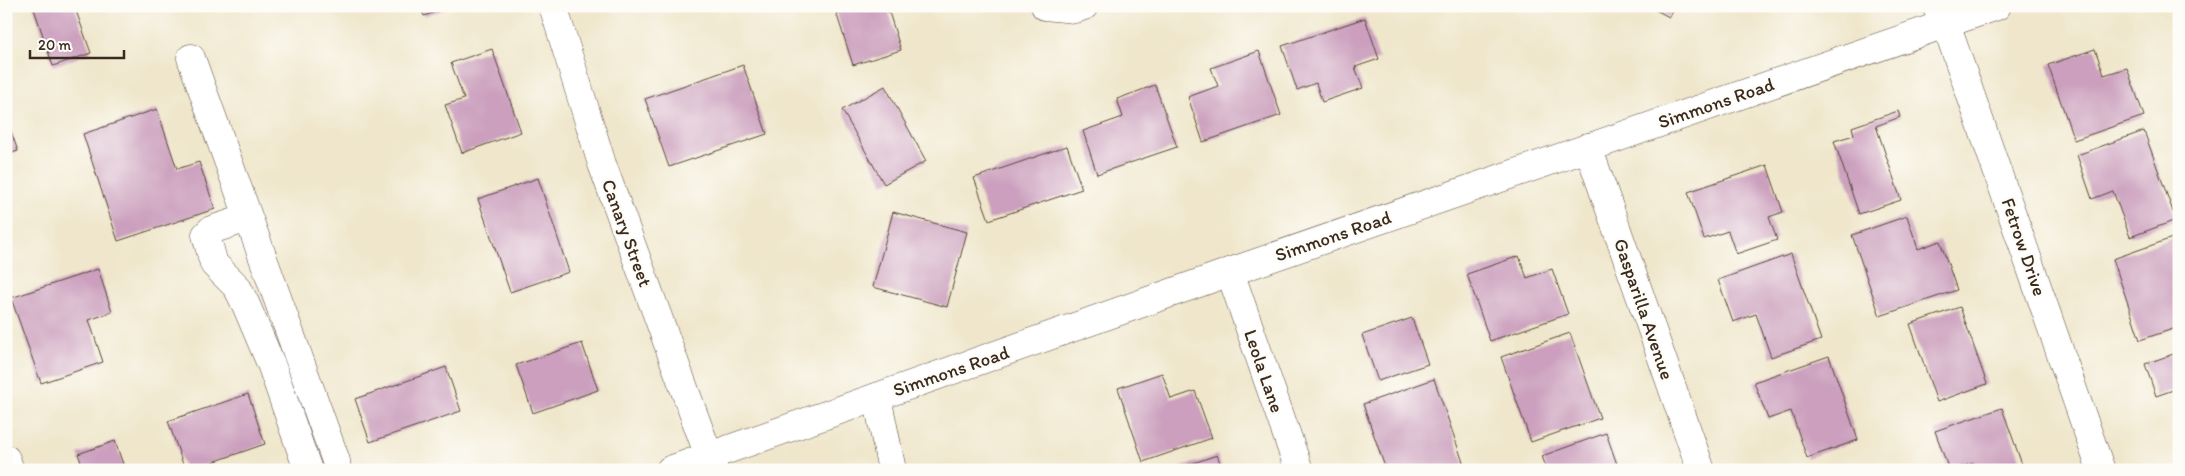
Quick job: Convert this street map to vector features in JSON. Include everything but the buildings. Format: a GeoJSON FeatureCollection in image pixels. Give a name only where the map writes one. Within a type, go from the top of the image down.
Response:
{"type":"FeatureCollection","features":[{"type":"Feature","properties":{"kind":"street","name":"Canary Street"},"geometry":{"type":"LineString","coordinates":[[553,6],[602,164],[712,463]]}},
{"type":"Feature","properties":{"kind":"street"},"geometry":{"type":"LineString","coordinates":[[1045,6],[1075,9],[1084,6]]}},
{"type":"Feature","properties":{"kind":"street","name":"Simmons Road"},"geometry":{"type":"LineString","coordinates":[[670,470],[712,463],[877,397],[1588,147],[1942,12],[1998,6]]}},
{"type":"Feature","properties":{"kind":"street","name":"Fetrow Drive"},"geometry":{"type":"LineString","coordinates":[[1942,12],[2101,470]]}},
{"type":"Feature","properties":{"kind":"street"},"geometry":{"type":"LineString","coordinates":[[191,58],[336,461],[337,470]]}},
{"type":"Feature","properties":{"kind":"street","name":"Gasparilla Avenue"},"geometry":{"type":"LineString","coordinates":[[1588,147],[1701,470]]}},
{"type":"Feature","properties":{"kind":"street"},"geometry":{"type":"LineString","coordinates":[[248,218],[211,230],[206,235],[214,264],[237,288],[246,305],[271,364],[308,470]]}},
{"type":"Feature","properties":{"kind":"street","name":"Leola Lane"},"geometry":{"type":"LineString","coordinates":[[1230,272],[1299,470]]}},
{"type":"Feature","properties":{"kind":"street"},"geometry":{"type":"LineString","coordinates":[[877,397],[892,470]]}},
{"type":"Feature","properties":{"kind":"street"},"geometry":{"type":"LineString","coordinates":[[6,459],[10,470]]}}]}
